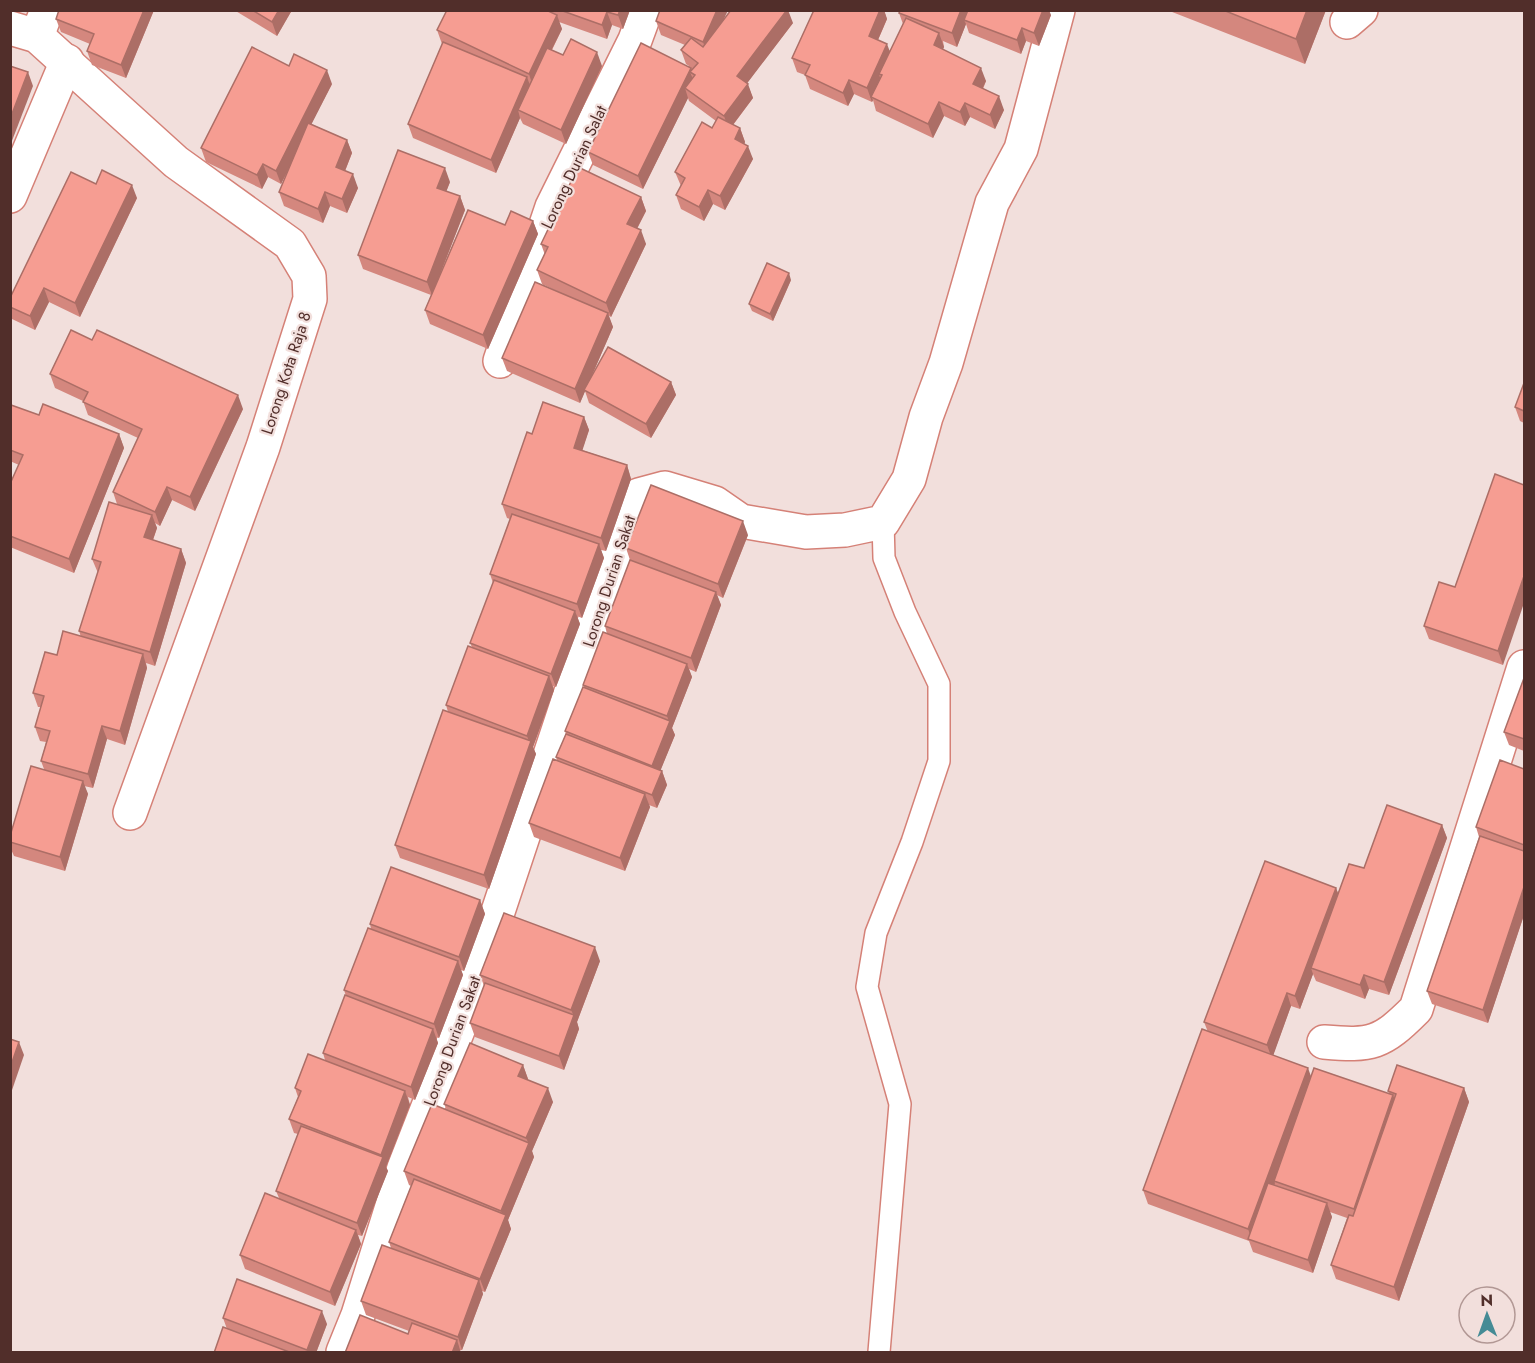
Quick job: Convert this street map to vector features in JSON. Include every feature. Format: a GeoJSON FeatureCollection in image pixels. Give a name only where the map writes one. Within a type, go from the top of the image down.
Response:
{"type":"FeatureCollection","features":[{"type":"Feature","properties":{"kind":"street","name":"Lorong Durian Salat"},"geometry":{"type":"LineString","coordinates":[[500,361],[552,207],[635,40],[646,10]]}},
{"type":"Feature","properties":{"kind":"street"},"geometry":{"type":"LineString","coordinates":[[883,522],[909,479],[926,417],[946,363],[992,203],[1021,149],[1058,10]]}},
{"type":"Feature","properties":{"kind":"street","name":"Lorong Kota Raja 8"},"geometry":{"type":"LineString","coordinates":[[32,25],[67,61],[176,162],[290,244],[309,276],[310,299],[262,447],[130,813]]}},
{"type":"Feature","properties":{"kind":"street"},"geometry":{"type":"LineString","coordinates":[[10,196],[67,61]]}},
{"type":"Feature","properties":{"kind":"street","name":"Lorong Durian Sakat"},"geometry":{"type":"LineString","coordinates":[[343,1353],[358,1315],[404,1168],[462,1020],[628,519],[639,495],[664,488],[715,502],[741,521],[806,532],[845,530],[883,522]]}},
{"type":"Feature","properties":{"kind":"street"},"geometry":{"type":"LineString","coordinates":[[1324,1042],[1357,1045],[1390,1035],[1416,1009],[1524,667]]}},
{"type":"Feature","properties":{"kind":"lane"},"geometry":{"type":"LineString","coordinates":[[879,1353],[900,1104],[867,987],[876,933],[912,842],[939,761],[939,684],[904,612],[884,558],[883,522]]}},
{"type":"Feature","properties":{"kind":"building"},"geometry":{"type":"Polygon","coordinates":[[[59,10],[144,10],[121,65],[87,51],[94,34],[56,19],[59,10]]]}},
{"type":"Feature","properties":{"kind":"building"},"geometry":{"type":"Polygon","coordinates":[[[252,10],[279,10],[272,22],[252,10]]]}},
{"type":"Feature","properties":{"kind":"building"},"geometry":{"type":"Polygon","coordinates":[[[447,10],[546,10],[557,15],[529,74],[437,30],[447,10]]]}},
{"type":"Feature","properties":{"kind":"building"},"geometry":{"type":"Polygon","coordinates":[[[560,10],[620,10],[618,15],[607,12],[602,25],[560,10]]]}},
{"type":"Feature","properties":{"kind":"building"},"geometry":{"type":"Polygon","coordinates":[[[660,10],[717,10],[703,42],[656,21],[660,10]]]}},
{"type":"Feature","properties":{"kind":"building"},"geometry":{"type":"Polygon","coordinates":[[[731,10],[787,10],[737,76],[748,84],[724,116],[685,88],[695,75],[690,72],[698,63],[681,50],[691,38],[703,47],[731,10]]]}},
{"type":"Feature","properties":{"kind":"building"},"geometry":{"type":"Polygon","coordinates":[[[814,10],[880,10],[869,36],[887,44],[867,88],[849,80],[843,93],[805,75],[810,65],[792,58],[814,10]]]}},
{"type":"Feature","properties":{"kind":"building"},"geometry":{"type":"Polygon","coordinates":[[[900,10],[961,10],[952,33],[899,13],[900,10]]]}},
{"type":"Feature","properties":{"kind":"building"},"geometry":{"type":"Polygon","coordinates":[[[968,10],[1043,10],[1034,33],[1022,28],[1017,40],[964,20],[968,10]]]}},
{"type":"Feature","properties":{"kind":"building"},"geometry":{"type":"Polygon","coordinates":[[[1223,10],[1307,10],[1296,39],[1223,10]]]}},
{"type":"Feature","properties":{"kind":"building"},"geometry":{"type":"Polygon","coordinates":[[[906,18],[939,33],[934,45],[981,68],[973,84],[999,96],[990,115],[965,103],[960,112],[939,102],[928,124],[871,97],[882,75],[879,74],[906,18]]]}},
{"type":"Feature","properties":{"kind":"building"},"geometry":{"type":"Polygon","coordinates":[[[571,39],[597,52],[561,130],[518,110],[547,48],[563,55],[571,39]]]}},
{"type":"Feature","properties":{"kind":"building"},"geometry":{"type":"Polygon","coordinates":[[[443,42],[527,77],[491,160],[408,124],[443,42]]]}},
{"type":"Feature","properties":{"kind":"building"},"geometry":{"type":"Polygon","coordinates":[[[641,43],[691,68],[638,176],[588,152],[641,43]]]}},
{"type":"Feature","properties":{"kind":"building"},"geometry":{"type":"Polygon","coordinates":[[[252,47],[289,66],[294,54],[327,70],[276,171],[263,164],[257,175],[201,148],[252,47]]]}},
{"type":"Feature","properties":{"kind":"building"},"geometry":{"type":"Polygon","coordinates":[[[10,66],[28,72],[10,119],[10,66]]]}},
{"type":"Feature","properties":{"kind":"building"},"geometry":{"type":"Polygon","coordinates":[[[718,117],[740,128],[735,139],[748,146],[720,196],[708,190],[699,207],[676,195],[685,178],[675,172],[702,122],[712,128],[718,117]]]}},
{"type":"Feature","properties":{"kind":"building"},"geometry":{"type":"Polygon","coordinates":[[[308,123],[347,140],[336,167],[353,174],[342,199],[325,192],[318,209],[279,192],[308,123]]]}},
{"type":"Feature","properties":{"kind":"building"},"geometry":{"type":"Polygon","coordinates":[[[398,150],[445,168],[437,188],[460,196],[427,282],[358,255],[398,150]]]}},
{"type":"Feature","properties":{"kind":"building"},"geometry":{"type":"Polygon","coordinates":[[[578,167],[641,197],[627,224],[641,230],[606,303],[537,270],[548,247],[541,244],[578,167]]]}},
{"type":"Feature","properties":{"kind":"building"},"geometry":{"type":"Polygon","coordinates":[[[102,170],[132,185],[75,303],[44,288],[30,316],[10,307],[10,298],[71,172],[96,184],[102,170]]]}},
{"type":"Feature","properties":{"kind":"building"},"geometry":{"type":"Polygon","coordinates":[[[468,210],[505,225],[511,211],[533,221],[483,335],[425,310],[468,210]]]}},
{"type":"Feature","properties":{"kind":"building"},"geometry":{"type":"Polygon","coordinates":[[[767,263],[789,273],[770,314],[749,304],[767,263]]]}},
{"type":"Feature","properties":{"kind":"building"},"geometry":{"type":"Polygon","coordinates":[[[535,282],[608,313],[575,389],[502,358],[535,282]]]}},
{"type":"Feature","properties":{"kind":"building"},"geometry":{"type":"Polygon","coordinates":[[[71,330],[92,340],[97,330],[238,395],[190,497],[167,487],[155,512],[113,492],[142,429],[83,402],[88,392],[50,374],[71,330]]]}},
{"type":"Feature","properties":{"kind":"building"},"geometry":{"type":"Polygon","coordinates":[[[608,347],[671,382],[646,424],[584,390],[608,347]]]}},
{"type":"Feature","properties":{"kind":"building"},"geometry":{"type":"Polygon","coordinates":[[[1524,383],[1524,411],[1515,407],[1524,383]]]}},
{"type":"Feature","properties":{"kind":"building"},"geometry":{"type":"Polygon","coordinates":[[[543,402],[584,417],[574,448],[627,465],[601,538],[502,504],[527,432],[532,434],[543,402]]]}},
{"type":"Feature","properties":{"kind":"building"},"geometry":{"type":"Polygon","coordinates":[[[43,404],[119,434],[69,559],[10,536],[10,484],[23,455],[10,450],[10,407],[11,405],[39,415],[43,404]]]}},
{"type":"Feature","properties":{"kind":"building"},"geometry":{"type":"Polygon","coordinates":[[[1495,474],[1524,485],[1524,576],[1498,651],[1424,626],[1439,582],[1455,587],[1495,474]]]}},
{"type":"Feature","properties":{"kind":"building"},"geometry":{"type":"Polygon","coordinates":[[[651,485],[743,521],[718,584],[626,548],[651,485]]]}},
{"type":"Feature","properties":{"kind":"building"},"geometry":{"type":"Polygon","coordinates":[[[109,502],[152,515],[144,537],[181,549],[150,652],[79,631],[101,562],[92,559],[109,502]]]}},
{"type":"Feature","properties":{"kind":"building"},"geometry":{"type":"Polygon","coordinates":[[[512,514],[599,544],[577,604],[490,574],[512,514]]]}},
{"type":"Feature","properties":{"kind":"building"},"geometry":{"type":"Polygon","coordinates":[[[630,560],[716,592],[691,658],[605,626],[630,560]]]}},
{"type":"Feature","properties":{"kind":"building"},"geometry":{"type":"Polygon","coordinates":[[[494,580],[575,611],[551,674],[470,643],[494,580]]]}},
{"type":"Feature","properties":{"kind":"building"},"geometry":{"type":"Polygon","coordinates":[[[63,631],[143,654],[120,731],[102,726],[88,774],[41,761],[50,731],[35,727],[44,696],[33,693],[45,652],[57,655],[63,631]]]}},
{"type":"Feature","properties":{"kind":"building"},"geometry":{"type":"Polygon","coordinates":[[[603,632],[687,664],[667,716],[583,685],[603,632]]]}},
{"type":"Feature","properties":{"kind":"building"},"geometry":{"type":"Polygon","coordinates":[[[468,646],[549,676],[527,736],[446,705],[468,646]]]}},
{"type":"Feature","properties":{"kind":"building"},"geometry":{"type":"Polygon","coordinates":[[[1524,678],[1524,739],[1504,732],[1524,678]]]}},
{"type":"Feature","properties":{"kind":"building"},"geometry":{"type":"Polygon","coordinates":[[[583,687],[670,721],[652,766],[565,731],[583,687]]]}},
{"type":"Feature","properties":{"kind":"building"},"geometry":{"type":"Polygon","coordinates":[[[443,710],[531,741],[484,875],[395,845],[443,710]]]}},
{"type":"Feature","properties":{"kind":"building"},"geometry":{"type":"Polygon","coordinates":[[[566,734],[662,771],[652,795],[556,757],[566,734]]]}},
{"type":"Feature","properties":{"kind":"building"},"geometry":{"type":"Polygon","coordinates":[[[553,759],[645,794],[620,858],[529,823],[553,759]]]}},
{"type":"Feature","properties":{"kind":"building"},"geometry":{"type":"Polygon","coordinates":[[[1500,760],[1524,769],[1524,845],[1476,827],[1500,760]]]}},
{"type":"Feature","properties":{"kind":"building"},"geometry":{"type":"Polygon","coordinates":[[[31,766],[83,781],[60,857],[10,842],[31,766]]]}},
{"type":"Feature","properties":{"kind":"building"},"geometry":{"type":"Polygon","coordinates":[[[1387,805],[1442,825],[1384,982],[1364,975],[1360,985],[1311,968],[1349,864],[1364,868],[1387,805]]]}},
{"type":"Feature","properties":{"kind":"building"},"geometry":{"type":"Polygon","coordinates":[[[1480,836],[1524,851],[1524,887],[1483,1010],[1427,991],[1480,836]]]}},
{"type":"Feature","properties":{"kind":"building"},"geometry":{"type":"Polygon","coordinates":[[[1265,861],[1336,888],[1295,996],[1287,993],[1267,1045],[1204,1022],[1265,861]]]}},
{"type":"Feature","properties":{"kind":"building"},"geometry":{"type":"Polygon","coordinates":[[[391,867],[480,900],[459,957],[370,924],[391,867]]]}},
{"type":"Feature","properties":{"kind":"building"},"geometry":{"type":"Polygon","coordinates":[[[504,913],[595,947],[571,1010],[480,975],[504,913]]]}},
{"type":"Feature","properties":{"kind":"building"},"geometry":{"type":"Polygon","coordinates":[[[368,928],[458,961],[434,1024],[344,990],[368,928]]]}},
{"type":"Feature","properties":{"kind":"building"},"geometry":{"type":"Polygon","coordinates":[[[485,983],[574,1015],[559,1056],[470,1023],[485,983]]]}},
{"type":"Feature","properties":{"kind":"building"},"geometry":{"type":"Polygon","coordinates":[[[345,995],[433,1029],[411,1087],[323,1053],[345,995]]]}},
{"type":"Feature","properties":{"kind":"building"},"geometry":{"type":"Polygon","coordinates":[[[1202,1029],[1308,1068],[1248,1229],[1143,1190],[1202,1029]]]}},
{"type":"Feature","properties":{"kind":"building"},"geometry":{"type":"Polygon","coordinates":[[[10,1039],[19,1042],[10,1068],[10,1039]]]}},
{"type":"Feature","properties":{"kind":"building"},"geometry":{"type":"Polygon","coordinates":[[[470,1043],[523,1065],[518,1076],[548,1088],[526,1138],[444,1104],[470,1043]]]}},
{"type":"Feature","properties":{"kind":"building"},"geometry":{"type":"Polygon","coordinates":[[[308,1054],[405,1091],[381,1155],[289,1119],[301,1091],[295,1088],[308,1054]]]}},
{"type":"Feature","properties":{"kind":"building"},"geometry":{"type":"Polygon","coordinates":[[[1397,1065],[1464,1088],[1394,1287],[1331,1265],[1349,1215],[1353,1216],[1396,1094],[1388,1091],[1397,1065]]]}},
{"type":"Feature","properties":{"kind":"building"},"geometry":{"type":"Polygon","coordinates":[[[1314,1068],[1393,1095],[1354,1209],[1274,1181],[1314,1068]]]}},
{"type":"Feature","properties":{"kind":"building"},"geometry":{"type":"Polygon","coordinates":[[[432,1104],[529,1143],[501,1211],[404,1171],[432,1104]]]}},
{"type":"Feature","properties":{"kind":"building"},"geometry":{"type":"Polygon","coordinates":[[[301,1126],[383,1157],[357,1223],[276,1191],[301,1126]]]}},
{"type":"Feature","properties":{"kind":"building"},"geometry":{"type":"Polygon","coordinates":[[[414,1179],[506,1215],[480,1279],[389,1242],[414,1179]]]}},
{"type":"Feature","properties":{"kind":"building"},"geometry":{"type":"Polygon","coordinates":[[[1268,1183],[1327,1203],[1308,1260],[1248,1239],[1268,1183]]]}},
{"type":"Feature","properties":{"kind":"building"},"geometry":{"type":"Polygon","coordinates":[[[265,1193],[356,1230],[330,1292],[240,1255],[265,1193]]]}},
{"type":"Feature","properties":{"kind":"building"},"geometry":{"type":"Polygon","coordinates":[[[382,1245],[479,1280],[458,1337],[361,1301],[382,1245]]]}},
{"type":"Feature","properties":{"kind":"building"},"geometry":{"type":"Polygon","coordinates":[[[237,1279],[322,1311],[307,1350],[223,1318],[237,1279]]]}},
{"type":"Feature","properties":{"kind":"building"},"geometry":{"type":"Polygon","coordinates":[[[360,1315],[408,1334],[412,1323],[457,1340],[452,1353],[345,1353],[360,1315]]]}},
{"type":"Feature","properties":{"kind":"building"},"geometry":{"type":"Polygon","coordinates":[[[223,1327],[292,1353],[214,1353],[223,1327]]]}}]}
